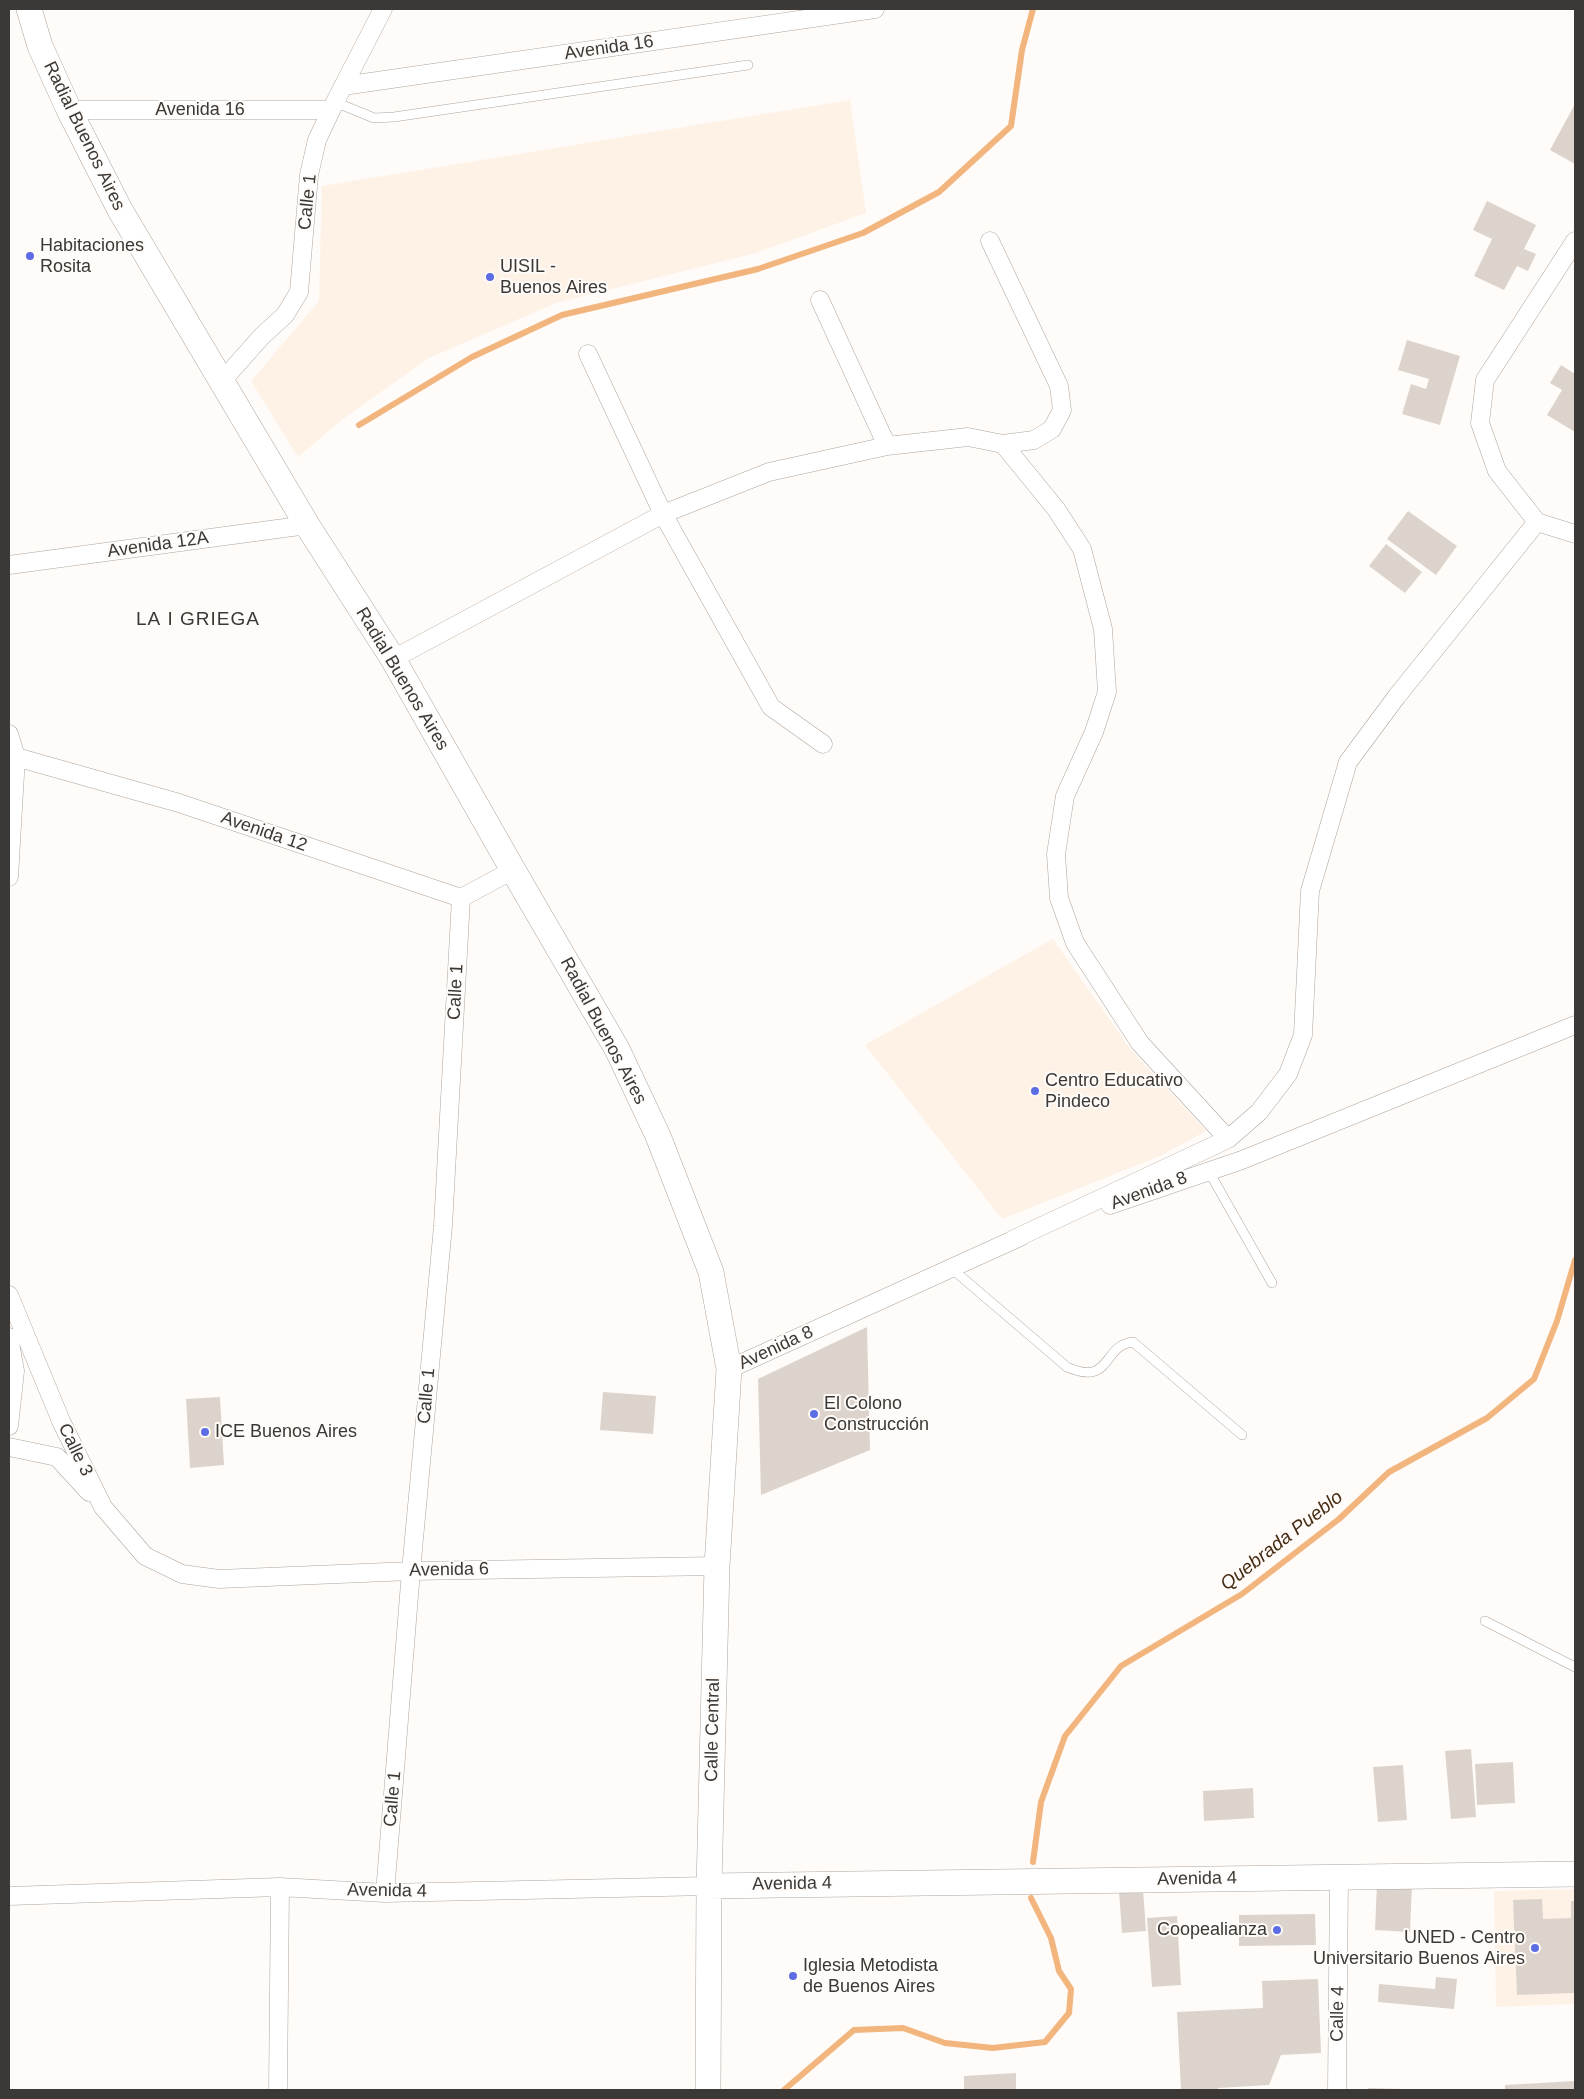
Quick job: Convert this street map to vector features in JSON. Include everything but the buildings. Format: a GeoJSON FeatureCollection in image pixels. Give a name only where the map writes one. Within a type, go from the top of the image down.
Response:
{"type":"FeatureCollection","features":[{"type":"Feature","properties":{"kind":"main road","name":"Radial Buenos Aires"},"geometry":{"type":"LineString","coordinates":[[29,9],[40,46],[69,110],[120,210],[307,525],[393,659],[617,1049],[658,1136],[711,1272],[729,1369]]}},
{"type":"Feature","properties":{"kind":"main road","name":"Calle Central"},"geometry":{"type":"LineString","coordinates":[[708,2090],[709,1886],[717,1566],[729,1369]]}},
{"type":"Feature","properties":{"kind":"main road","name":"Avenida 4"},"geometry":{"type":"LineString","coordinates":[[709,1886],[1575,1874]]}},
{"type":"Feature","properties":{"kind":"street","name":"Calle 1"},"geometry":{"type":"LineString","coordinates":[[222,381],[262,336],[285,315],[299,292],[309,175],[317,140],[383,9]]}},
{"type":"Feature","properties":{"kind":"street","name":"Avenida 16"},"geometry":{"type":"LineString","coordinates":[[69,110],[336,99],[876,9]]}},
{"type":"Feature","properties":{"kind":"street"},"geometry":{"type":"LineString","coordinates":[[393,659],[663,514],[769,472],[887,446],[968,437],[1004,444],[1034,440],[1052,429],[1062,410],[1059,386],[990,241]]}},
{"type":"Feature","properties":{"kind":"street"},"geometry":{"type":"LineString","coordinates":[[1575,241],[1485,380],[1480,423],[1497,471],[1537,522],[1575,534]]}},
{"type":"Feature","properties":{"kind":"street"},"geometry":{"type":"LineString","coordinates":[[820,300],[887,446]]}},
{"type":"Feature","properties":{"kind":"street"},"geometry":{"type":"LineString","coordinates":[[588,354],[663,514],[771,706],[823,744]]}},
{"type":"Feature","properties":{"kind":"street"},"geometry":{"type":"LineString","coordinates":[[1004,444],[1056,509],[1082,549],[1103,629],[1107,692],[1094,732],[1065,796],[1056,854],[1059,898],[1075,943],[1140,1043],[1228,1139]]}},
{"type":"Feature","properties":{"kind":"street"},"geometry":{"type":"LineString","coordinates":[[1012,1240],[1228,1139],[1259,1112],[1288,1074],[1303,1035],[1310,891],[1348,762],[1397,696],[1537,522]]}},
{"type":"Feature","properties":{"kind":"street","name":"Avenida 12A"},"geometry":{"type":"LineString","coordinates":[[9,565],[307,525]]}},
{"type":"Feature","properties":{"kind":"street"},"geometry":{"type":"LineString","coordinates":[[9,734],[12,758],[9,877]]}},
{"type":"Feature","properties":{"kind":"street","name":"Avenida 12"},"geometry":{"type":"LineString","coordinates":[[12,758],[179,803],[461,898]]}},
{"type":"Feature","properties":{"kind":"street"},"geometry":{"type":"LineString","coordinates":[[461,898],[513,870]]}},
{"type":"Feature","properties":{"kind":"street","name":"Calle 1"},"geometry":{"type":"LineString","coordinates":[[385,1893],[411,1571],[443,1226],[461,898]]}},
{"type":"Feature","properties":{"kind":"street","name":"Avenida 8"},"geometry":{"type":"LineString","coordinates":[[729,1369],[1012,1240],[1208,1170],[1242,1160],[1575,1025]]}},
{"type":"Feature","properties":{"kind":"street","name":"Calle 3"},"geometry":{"type":"LineString","coordinates":[[9,1295],[61,1421],[103,1507],[145,1556],[182,1574]]}},
{"type":"Feature","properties":{"kind":"street"},"geometry":{"type":"LineString","coordinates":[[9,1337],[15,1371],[9,1426]]}},
{"type":"Feature","properties":{"kind":"street"},"geometry":{"type":"LineString","coordinates":[[9,1447],[57,1456],[103,1507]]}},
{"type":"Feature","properties":{"kind":"street","name":"Avenida 6"},"geometry":{"type":"LineString","coordinates":[[182,1574],[220,1579],[411,1571],[717,1566]]}},
{"type":"Feature","properties":{"kind":"street","name":"Calle 4"},"geometry":{"type":"LineString","coordinates":[[1337,2090],[1340,1877]]}},
{"type":"Feature","properties":{"kind":"street","name":"Avenida 4"},"geometry":{"type":"LineString","coordinates":[[9,1896],[280,1887],[385,1893],[709,1886]]}},
{"type":"Feature","properties":{"kind":"street"},"geometry":{"type":"LineString","coordinates":[[278,2090],[280,1887]]}},
{"type":"Feature","properties":{"kind":"lane"},"geometry":{"type":"LineString","coordinates":[[336,99],[374,118],[394,117],[748,65]]}},
{"type":"Feature","properties":{"kind":"lane"},"geometry":{"type":"LineString","coordinates":[[1208,1170],[1272,1283]]}},
{"type":"Feature","properties":{"kind":"lane"},"geometry":{"type":"LineString","coordinates":[[950,1268],[1066,1367],[1088,1374],[1095,1372],[1126,1343],[1133,1342],[1140,1346],[1242,1435]]}},
{"type":"Feature","properties":{"kind":"lane"},"geometry":{"type":"LineString","coordinates":[[1484,1621],[1575,1667]]}},
{"type":"Feature","properties":{"kind":"shaded area","name":"UISIL - Buenos Aires"},"geometry":{"type":"Polygon","coordinates":[[[850,100],[866,213],[756,253],[556,303],[429,358],[343,419],[298,457],[251,381],[319,301],[322,186],[850,100]]]}},
{"type":"Feature","properties":{"kind":"shaded area","name":"Centro Educativo Pindeco"},"geometry":{"type":"Polygon","coordinates":[[[1053,939],[1131,1050],[1206,1131],[1160,1156],[1002,1219],[865,1045],[1053,939]]]}},
{"type":"Feature","properties":{"kind":"shaded area","name":"UNED - Centro Universitario Buenos Aires"},"geometry":{"type":"Polygon","coordinates":[[[1575,1889],[1575,2004],[1496,2007],[1494,1891],[1575,1889]]]}},
{"type":"Feature","properties":{"kind":"waterway"},"geometry":{"type":"LineString","coordinates":[[359,425],[472,357],[562,315],[758,269],[863,233],[939,192],[1011,126],[1022,50],[1033,9]]}},
{"type":"Feature","properties":{"kind":"waterway","name":"Quebrada Pueblo"},"geometry":{"type":"LineString","coordinates":[[1033,1862],[1041,1802],[1065,1736],[1121,1666],[1242,1594],[1339,1519],[1389,1472],[1487,1418],[1534,1379],[1557,1321],[1575,1260]]}},
{"type":"Feature","properties":{"kind":"waterway","name":"Quebrada Pueblo"},"geometry":{"type":"LineString","coordinates":[[784,2090],[854,2030],[903,2028],[945,2043],[993,2048],[1045,2042],[1069,2013],[1071,1989],[1059,1971],[1051,1938],[1031,1898]]}},
{"type":"Feature","properties":{"kind":"place","name":"Habitaciones Rosita"},"geometry":{"type":"Point","coordinates":[30,256]}},
{"type":"Feature","properties":{"kind":"place","name":"UISIL - Buenos Aires"},"geometry":{"type":"Point","coordinates":[490,277]}},
{"type":"Feature","properties":{"kind":"place","name":"Centro Educativo Pindeco"},"geometry":{"type":"Point","coordinates":[1035,1091]}},
{"type":"Feature","properties":{"kind":"place","name":"El Colono Construcción"},"geometry":{"type":"Point","coordinates":[814,1414]}},
{"type":"Feature","properties":{"kind":"place","name":"ICE Buenos Aires"},"geometry":{"type":"Point","coordinates":[205,1432]}},
{"type":"Feature","properties":{"kind":"place","name":"Coopealianza"},"geometry":{"type":"Point","coordinates":[1277,1930]}},
{"type":"Feature","properties":{"kind":"place","name":"UNED - Centro Universitario Buenos Aires"},"geometry":{"type":"Point","coordinates":[1535,1948]}},
{"type":"Feature","properties":{"kind":"place","name":"Iglesia Metodista de Buenos Aires"},"geometry":{"type":"Point","coordinates":[793,1976]}},
{"type":"Feature","properties":{"kind":"district","name":"LA I GRIEGA"},"geometry":{"type":"Point","coordinates":[198,620]}}]}
